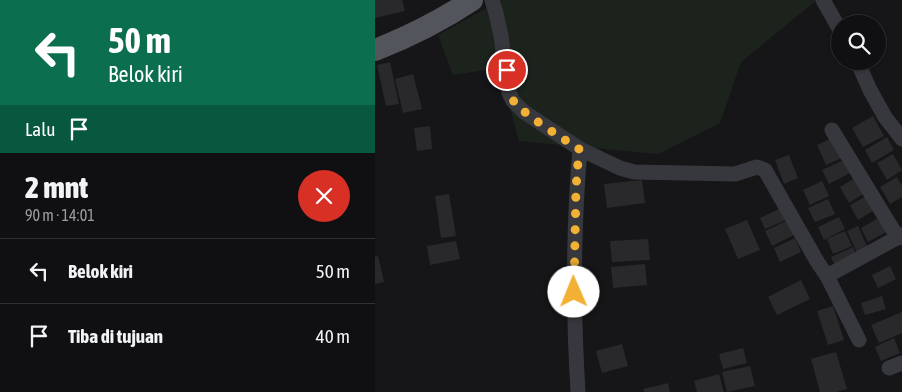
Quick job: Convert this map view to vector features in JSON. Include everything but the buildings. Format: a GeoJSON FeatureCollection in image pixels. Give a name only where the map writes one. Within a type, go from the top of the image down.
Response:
{"type":"FeatureCollection","features":[{"type":"Feature","properties":{"kind":"main road"},"geometry":{"type":"LineString","coordinates":[[375,50],[398,41],[459,9],[472,0]]}},
{"type":"Feature","properties":{"kind":"street"},"geometry":{"type":"LineString","coordinates":[[491,0],[497,13],[511,98],[524,112],[579,149],[620,168],[634,172],[735,174],[757,167],[765,170],[827,276],[859,340]]}},
{"type":"Feature","properties":{"kind":"street"},"geometry":{"type":"LineString","coordinates":[[823,0],[832,15]]}},
{"type":"Feature","properties":{"kind":"street"},"geometry":{"type":"LineString","coordinates":[[861,70],[885,117],[902,139]]}},
{"type":"Feature","properties":{"kind":"street"},"geometry":{"type":"LineString","coordinates":[[827,276],[900,236],[832,130]]}},
{"type":"Feature","properties":{"kind":"street"},"geometry":{"type":"LineString","coordinates":[[578,392],[573,274],[579,149]]}},
{"type":"Feature","properties":{"kind":"shaded area"},"geometry":{"type":"Polygon","coordinates":[[[501,0],[817,0],[741,62],[720,123],[658,154],[519,141],[499,68],[453,75],[438,35],[501,0]]]}},
{"type":"Feature","properties":{"kind":"route"},"geometry":{"type":"LineString","coordinates":[[507,70],[509,92],[516,105],[579,149],[576,188],[574,292]]}}]}
